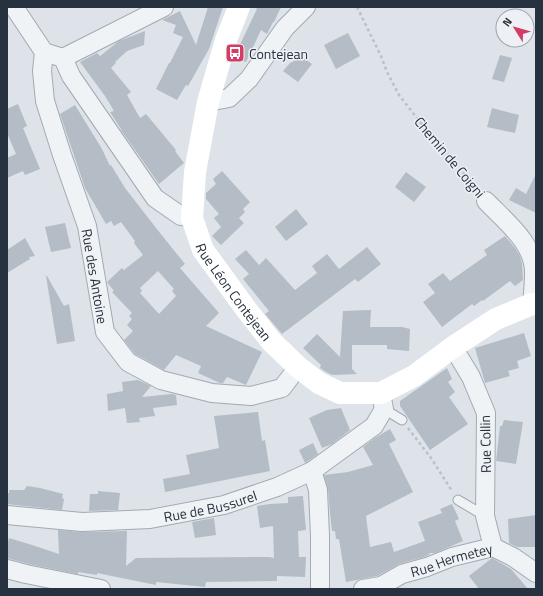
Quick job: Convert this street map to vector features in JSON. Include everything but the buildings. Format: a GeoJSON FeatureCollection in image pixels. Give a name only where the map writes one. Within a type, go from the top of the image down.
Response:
{"type":"FeatureCollection","features":[{"type":"Feature","properties":{"kind":"street"},"geometry":{"type":"LineString","coordinates":[[14,7],[44,52],[63,58],[164,7]]}},
{"type":"Feature","properties":{"kind":"street"},"geometry":{"type":"LineString","coordinates":[[63,58],[70,76],[155,198],[181,216],[192,218],[196,172],[208,102],[226,40],[239,7]]}},
{"type":"Feature","properties":{"kind":"street"},"geometry":{"type":"LineString","coordinates":[[208,102],[229,98],[234,94],[249,79],[285,28],[306,7]]}},
{"type":"Feature","properties":{"kind":"street","name":"Rue des Antoine"},"geometry":{"type":"LineString","coordinates":[[44,52],[42,71],[45,101],[87,226],[106,332],[128,362],[161,380],[212,392],[251,396],[282,388],[298,367]]}},
{"type":"Feature","properties":{"kind":"street","name":"Chemin de Coigni"},"geometry":{"type":"LineString","coordinates":[[486,201],[524,241],[531,254],[534,272],[534,304]]}},
{"type":"Feature","properties":{"kind":"street","name":"Rue Léon Contejean"},"geometry":{"type":"LineString","coordinates":[[192,218],[203,250],[271,342],[298,367],[319,383],[340,392],[383,401],[453,347],[496,319],[534,304]]}},
{"type":"Feature","properties":{"kind":"street","name":"Rue Collin"},"geometry":{"type":"LineString","coordinates":[[453,347],[471,378],[486,413],[485,516],[493,547]]}},
{"type":"Feature","properties":{"kind":"street","name":"Rue de Bussurel"},"geometry":{"type":"LineString","coordinates":[[7,515],[82,522],[150,519],[224,505],[277,487],[312,471],[374,426],[383,401]]}},
{"type":"Feature","properties":{"kind":"street"},"geometry":{"type":"LineString","coordinates":[[312,471],[318,490],[320,589]]}},
{"type":"Feature","properties":{"kind":"street","name":"Rue Hermetey"},"geometry":{"type":"LineString","coordinates":[[363,589],[381,586],[402,574],[427,567],[452,557],[493,547],[513,557],[536,573]]}},
{"type":"Feature","properties":{"kind":"street"},"geometry":{"type":"LineString","coordinates":[[7,569],[101,589]]}},
{"type":"Feature","properties":{"kind":"lane"},"geometry":{"type":"LineString","coordinates":[[383,401],[402,420]]}},
{"type":"Feature","properties":{"kind":"lane"},"geometry":{"type":"LineString","coordinates":[[458,500],[485,516]]}},
{"type":"Feature","properties":{"kind":"path","name":"Chemin de Coigni"},"geometry":{"type":"LineString","coordinates":[[358,7],[399,95],[420,122],[472,181],[486,201]]}},
{"type":"Feature","properties":{"kind":"path"},"geometry":{"type":"LineString","coordinates":[[402,420],[431,458],[458,500]]}},
{"type":"Feature","properties":{"kind":"place","name":"Contejean"},"geometry":{"type":"Point","coordinates":[235,53]}}]}
